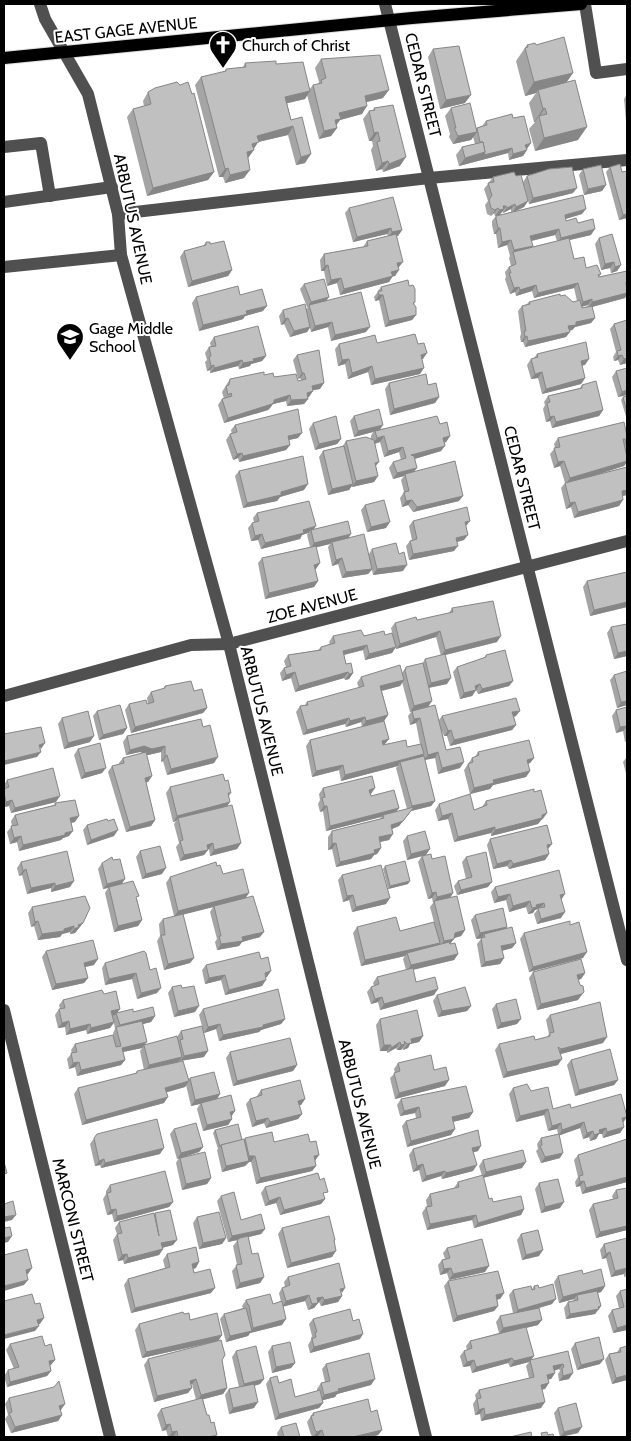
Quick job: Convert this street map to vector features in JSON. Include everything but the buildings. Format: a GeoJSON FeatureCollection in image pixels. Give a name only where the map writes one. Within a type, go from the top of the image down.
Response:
{"type":"FeatureCollection","features":[{"type":"Feature","properties":{"kind":"main road","name":"EAST GAGE AVENUE"},"geometry":{"type":"LineString","coordinates":[[4,58],[389,20],[485,7],[581,4]]}},
{"type":"Feature","properties":{"kind":"street","name":"ARBUTUS AVENUE"},"geometry":{"type":"LineString","coordinates":[[40,4],[45,19],[88,94],[118,214],[121,255],[229,644],[426,1437]]}},
{"type":"Feature","properties":{"kind":"street","name":"CEDAR STREET"},"geometry":{"type":"LineString","coordinates":[[385,4],[627,960]]}},
{"type":"Feature","properties":{"kind":"street"},"geometry":{"type":"LineString","coordinates":[[585,4],[596,73],[627,69]]}},
{"type":"Feature","properties":{"kind":"street"},"geometry":{"type":"LineString","coordinates":[[4,147],[41,143],[50,196]]}},
{"type":"Feature","properties":{"kind":"street"},"geometry":{"type":"LineString","coordinates":[[118,214],[430,178],[627,160]]}},
{"type":"Feature","properties":{"kind":"street"},"geometry":{"type":"LineString","coordinates":[[4,202],[112,187]]}},
{"type":"Feature","properties":{"kind":"street"},"geometry":{"type":"LineString","coordinates":[[4,267],[121,255]]}},
{"type":"Feature","properties":{"kind":"street","name":"ZOE AVENUE"},"geometry":{"type":"LineString","coordinates":[[4,696],[191,645],[229,644],[627,541]]}},
{"type":"Feature","properties":{"kind":"street","name":"MARCONI STREET"},"geometry":{"type":"LineString","coordinates":[[4,1010],[110,1437]]}},
{"type":"Feature","properties":{"kind":"place","name":"Church of Christ"},"geometry":{"type":"Point","coordinates":[223,69]}},
{"type":"Feature","properties":{"kind":"place","name":"Gage Middle School"},"geometry":{"type":"Point","coordinates":[70,361]}}]}
